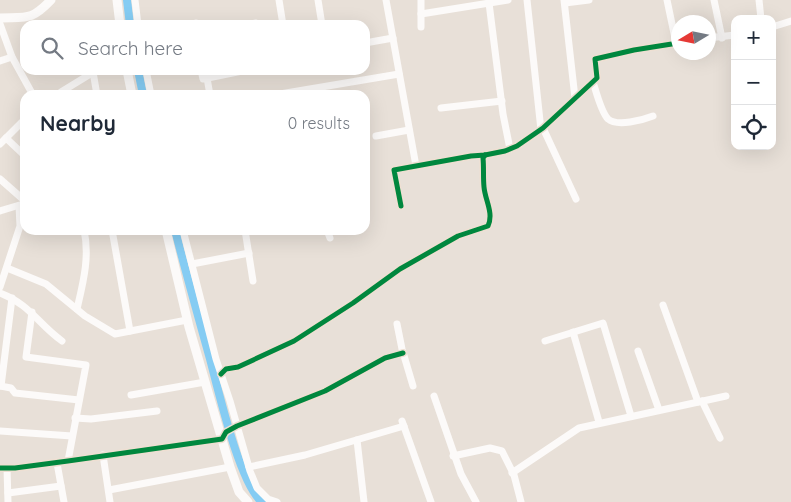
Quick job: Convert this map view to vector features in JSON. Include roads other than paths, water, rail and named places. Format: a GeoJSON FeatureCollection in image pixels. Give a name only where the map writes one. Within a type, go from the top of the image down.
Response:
{"type":"FeatureCollection","features":[{"type":"Feature","properties":{"kind":"street"},"geometry":{"type":"LineString","coordinates":[[117,0],[119,20]]}},
{"type":"Feature","properties":{"kind":"street"},"geometry":{"type":"LineString","coordinates":[[135,0],[137,20]]}},
{"type":"Feature","properties":{"kind":"street"},"geometry":{"type":"LineString","coordinates":[[278,0],[282,20]]}},
{"type":"Feature","properties":{"kind":"street"},"geometry":{"type":"LineString","coordinates":[[318,0],[321,20]]}},
{"type":"Feature","properties":{"kind":"street"},"geometry":{"type":"LineString","coordinates":[[386,0],[416,166]]}},
{"type":"Feature","properties":{"kind":"street"},"geometry":{"type":"LineString","coordinates":[[421,0],[421,27]]}},
{"type":"Feature","properties":{"kind":"street"},"geometry":{"type":"LineString","coordinates":[[421,14],[508,0]]}},
{"type":"Feature","properties":{"kind":"street"},"geometry":{"type":"LineString","coordinates":[[527,0],[542,129],[576,199]]}},
{"type":"Feature","properties":{"kind":"street"},"geometry":{"type":"LineString","coordinates":[[575,98],[564,2],[590,0]]}},
{"type":"Feature","properties":{"kind":"street"},"geometry":{"type":"LineString","coordinates":[[667,0],[671,17]]}},
{"type":"Feature","properties":{"kind":"street"},"geometry":{"type":"LineString","coordinates":[[714,0],[722,38]]}},
{"type":"Feature","properties":{"kind":"street"},"geometry":{"type":"LineString","coordinates":[[759,0],[761,15]]}},
{"type":"Feature","properties":{"kind":"street"},"geometry":{"type":"LineString","coordinates":[[0,18],[31,17],[38,14],[45,2]]}},
{"type":"Feature","properties":{"kind":"street"},"geometry":{"type":"LineString","coordinates":[[489,3],[510,149]]}},
{"type":"Feature","properties":{"kind":"street"},"geometry":{"type":"LineString","coordinates":[[776,26],[791,21]]}},
{"type":"Feature","properties":{"kind":"street"},"geometry":{"type":"LineString","coordinates":[[0,24],[12,57],[20,71]]}},
{"type":"Feature","properties":{"kind":"street"},"geometry":{"type":"LineString","coordinates":[[716,38],[731,36]]}},
{"type":"Feature","properties":{"kind":"street"},"geometry":{"type":"LineString","coordinates":[[370,42],[393,38]]}},
{"type":"Feature","properties":{"kind":"street"},"geometry":{"type":"LineString","coordinates":[[401,206],[394,170],[470,156],[485,156],[510,149],[534,136],[597,78],[595,59],[671,44]]}},
{"type":"Feature","properties":{"kind":"street"},"geometry":{"type":"LineString","coordinates":[[0,61],[12,57]]}},
{"type":"Feature","properties":{"kind":"street"},"geometry":{"type":"LineString","coordinates":[[304,90],[399,74]]}},
{"type":"Feature","properties":{"kind":"street"},"geometry":{"type":"LineString","coordinates":[[22,75],[30,90]]}},
{"type":"Feature","properties":{"kind":"street"},"geometry":{"type":"LineString","coordinates":[[64,90],[88,75]]}},
{"type":"Feature","properties":{"kind":"street"},"geometry":{"type":"LineString","coordinates":[[94,75],[96,90]]}},
{"type":"Feature","properties":{"kind":"street"},"geometry":{"type":"LineString","coordinates":[[127,75],[131,90]]}},
{"type":"Feature","properties":{"kind":"street"},"geometry":{"type":"LineString","coordinates":[[147,75],[150,90]]}},
{"type":"Feature","properties":{"kind":"street"},"geometry":{"type":"LineString","coordinates":[[202,75],[202,80],[222,75]]}},
{"type":"Feature","properties":{"kind":"street"},"geometry":{"type":"LineString","coordinates":[[207,78],[209,90]]}},
{"type":"Feature","properties":{"kind":"street"},"geometry":{"type":"LineString","coordinates":[[593,82],[605,116],[612,121],[636,122],[653,116]]}},
{"type":"Feature","properties":{"kind":"street"},"geometry":{"type":"LineString","coordinates":[[441,108],[502,101]]}},
{"type":"Feature","properties":{"kind":"street"},"geometry":{"type":"LineString","coordinates":[[0,144],[20,124]]}},
{"type":"Feature","properties":{"kind":"street"},"geometry":{"type":"LineString","coordinates":[[376,136],[409,130]]}},
{"type":"Feature","properties":{"kind":"street"},"geometry":{"type":"LineString","coordinates":[[6,138],[20,151]]}},
{"type":"Feature","properties":{"kind":"street"},"geometry":{"type":"LineString","coordinates":[[222,374],[226,369],[238,367],[294,341],[353,303],[400,269],[458,236],[488,226],[490,211],[484,188],[483,158],[485,156]]}},
{"type":"Feature","properties":{"kind":"street"},"geometry":{"type":"LineString","coordinates":[[0,178],[20,200]]}},
{"type":"Feature","properties":{"kind":"street"},"geometry":{"type":"LineString","coordinates":[[0,211],[20,204]]}},
{"type":"Feature","properties":{"kind":"street"},"geometry":{"type":"LineString","coordinates":[[0,287],[20,226]]}},
{"type":"Feature","properties":{"kind":"street"},"geometry":{"type":"LineString","coordinates":[[77,310],[85,276],[87,241],[85,235]]}},
{"type":"Feature","properties":{"kind":"street"},"geometry":{"type":"LineString","coordinates":[[113,235],[130,331]]}},
{"type":"Feature","properties":{"kind":"street"},"geometry":{"type":"LineString","coordinates":[[167,235],[187,320],[205,382],[224,435],[230,467],[239,492],[248,502]]}},
{"type":"Feature","properties":{"kind":"street"},"geometry":{"type":"LineString","coordinates":[[184,235],[216,359],[249,467],[258,488],[268,499],[277,502]]}},
{"type":"Feature","properties":{"kind":"street"},"geometry":{"type":"LineString","coordinates":[[246,235],[253,282]]}},
{"type":"Feature","properties":{"kind":"street"},"geometry":{"type":"LineString","coordinates":[[192,264],[249,253]]}},
{"type":"Feature","properties":{"kind":"street"},"geometry":{"type":"LineString","coordinates":[[7,268],[46,284],[85,316],[115,334],[187,320]]}},
{"type":"Feature","properties":{"kind":"street"},"geometry":{"type":"LineString","coordinates":[[0,293],[12,298],[32,312],[47,329],[62,341]]}},
{"type":"Feature","properties":{"kind":"street"},"geometry":{"type":"LineString","coordinates":[[12,298],[0,386],[11,388],[15,393],[79,400]]}},
{"type":"Feature","properties":{"kind":"street"},"geometry":{"type":"LineString","coordinates":[[663,305],[700,402],[720,438]]}},
{"type":"Feature","properties":{"kind":"street"},"geometry":{"type":"LineString","coordinates":[[32,312],[26,357],[86,365],[68,462]]}},
{"type":"Feature","properties":{"kind":"street"},"geometry":{"type":"LineString","coordinates":[[545,341],[603,323],[630,416]]}},
{"type":"Feature","properties":{"kind":"street"},"geometry":{"type":"LineString","coordinates":[[397,324],[403,354],[413,386]]}},
{"type":"Feature","properties":{"kind":"street"},"geometry":{"type":"LineString","coordinates":[[573,332],[599,422]]}},
{"type":"Feature","properties":{"kind":"street"},"geometry":{"type":"LineString","coordinates":[[638,351],[659,410]]}},
{"type":"Feature","properties":{"kind":"street"},"geometry":{"type":"LineString","coordinates":[[8,502],[3,468],[68,462],[224,435],[236,427],[325,391],[385,358],[403,354]]}},
{"type":"Feature","properties":{"kind":"street"},"geometry":{"type":"LineString","coordinates":[[131,395],[205,382]]}},
{"type":"Feature","properties":{"kind":"street"},"geometry":{"type":"LineString","coordinates":[[434,396],[453,456],[476,502]]}},
{"type":"Feature","properties":{"kind":"street"},"geometry":{"type":"LineString","coordinates":[[512,472],[579,428],[599,422],[726,396]]}},
{"type":"Feature","properties":{"kind":"street"},"geometry":{"type":"LineString","coordinates":[[75,418],[92,419],[157,411]]}},
{"type":"Feature","properties":{"kind":"street"},"geometry":{"type":"LineString","coordinates":[[249,467],[305,455],[358,440],[403,424],[431,502]]}},
{"type":"Feature","properties":{"kind":"street"},"geometry":{"type":"LineString","coordinates":[[0,431],[72,436]]}},
{"type":"Feature","properties":{"kind":"street"},"geometry":{"type":"LineString","coordinates":[[358,440],[364,502]]}},
{"type":"Feature","properties":{"kind":"street"},"geometry":{"type":"LineString","coordinates":[[453,456],[490,448],[502,451],[512,472],[521,502]]}},
{"type":"Feature","properties":{"kind":"street"},"geometry":{"type":"LineString","coordinates":[[103,455],[110,502]]}},
{"type":"Feature","properties":{"kind":"street"},"geometry":{"type":"LineString","coordinates":[[57,463],[64,502]]}},
{"type":"Feature","properties":{"kind":"street"},"geometry":{"type":"LineString","coordinates":[[109,490],[230,467]]}},
{"type":"Feature","properties":{"kind":"street"},"geometry":{"type":"LineString","coordinates":[[8,493],[61,486]]}},
{"type":"Feature","properties":{"kind":"waterway"},"geometry":{"type":"LineString","coordinates":[[127,0],[129,20]]}},
{"type":"Feature","properties":{"kind":"waterway"},"geometry":{"type":"LineString","coordinates":[[139,75],[142,90]]}},
{"type":"Feature","properties":{"kind":"waterway"},"geometry":{"type":"LineString","coordinates":[[176,235],[224,413],[238,457],[246,477],[262,502]]}}]}
